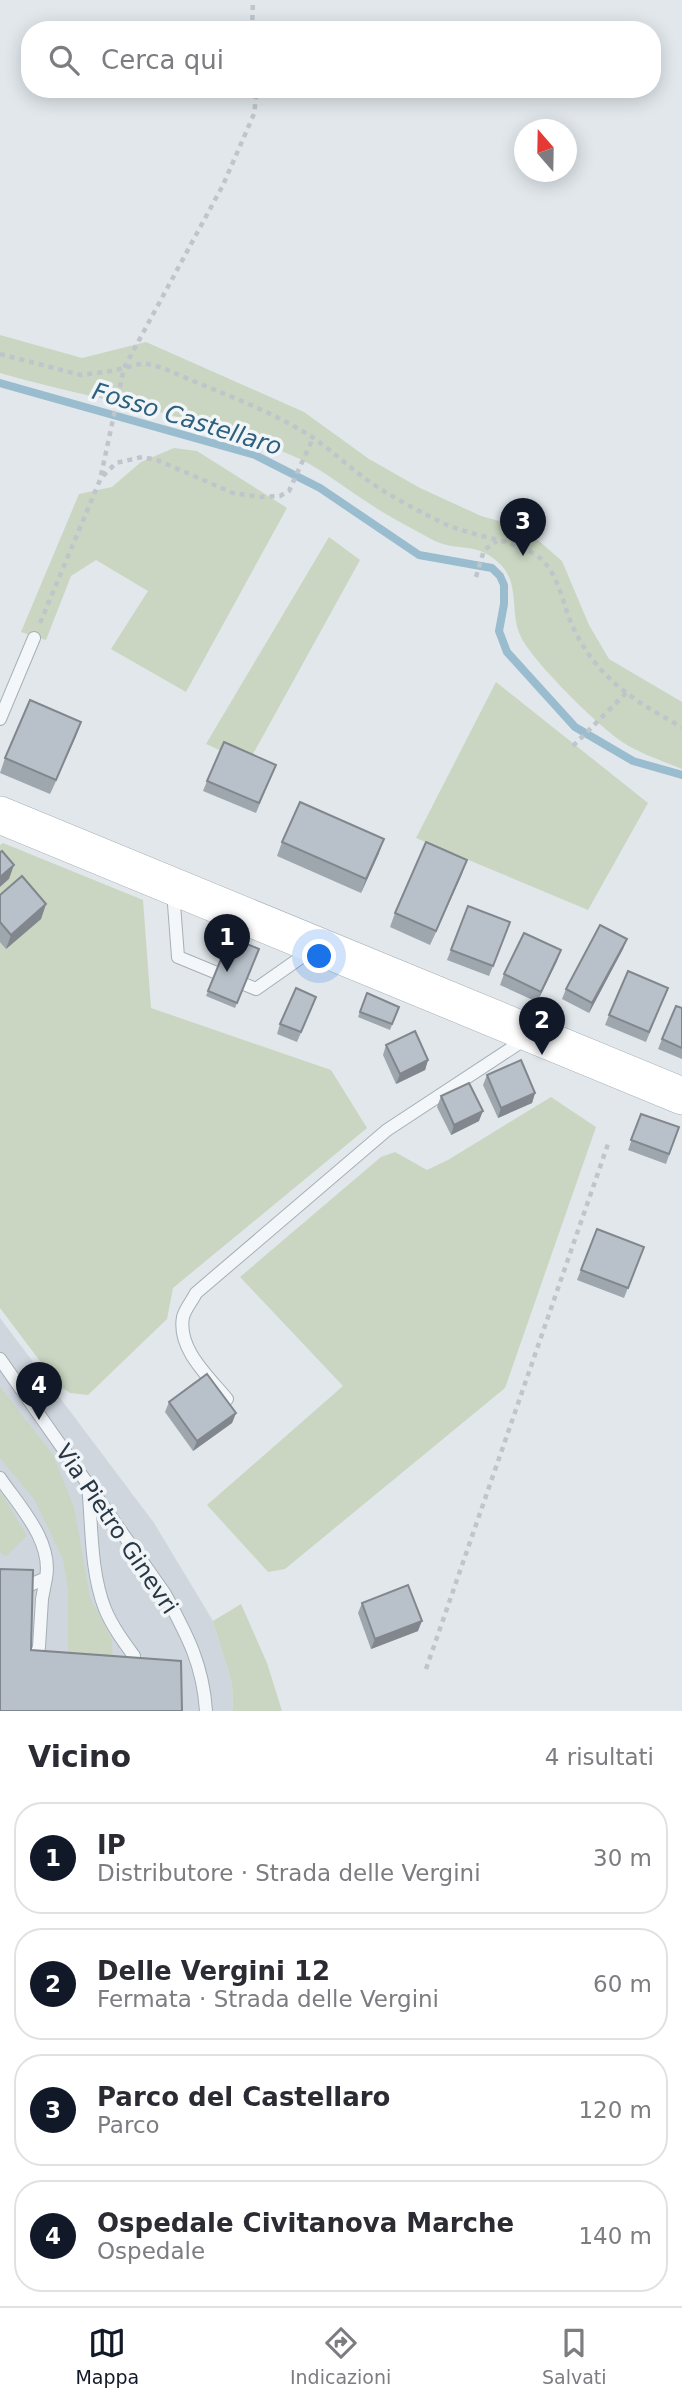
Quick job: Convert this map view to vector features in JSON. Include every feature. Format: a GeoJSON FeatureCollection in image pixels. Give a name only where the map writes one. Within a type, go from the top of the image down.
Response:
{"type":"FeatureCollection","features":[{"type":"Feature","properties":{"kind":"main road"},"geometry":{"type":"LineString","coordinates":[[0,815],[682,1096]]}},
{"type":"Feature","properties":{"kind":"lane"},"geometry":{"type":"LineString","coordinates":[[0,719],[34,638]]}},
{"type":"Feature","properties":{"kind":"lane"},"geometry":{"type":"LineString","coordinates":[[173,887],[178,957],[256,989],[317,946]]}},
{"type":"Feature","properties":{"kind":"lane"},"geometry":{"type":"LineString","coordinates":[[227,1399],[192,1356],[185,1342],[182,1328],[184,1314],[196,1293],[387,1130],[533,1035]]}},
{"type":"Feature","properties":{"kind":"lane","name":"Via Pietro Ginevri"},"geometry":{"type":"LineString","coordinates":[[0,1359],[165,1594],[186,1632],[201,1671],[206,1711]]}},
{"type":"Feature","properties":{"kind":"lane"},"geometry":{"type":"LineString","coordinates":[[0,1478],[42,1544],[47,1560],[39,1647],[37,1653],[23,1657]]}},
{"type":"Feature","properties":{"kind":"lane"},"geometry":{"type":"LineString","coordinates":[[88,1484],[98,1583],[105,1608],[116,1631],[134,1656]]}},
{"type":"Feature","properties":{"kind":"lane"},"geometry":{"type":"LineString","coordinates":[[0,1584],[30,1585],[46,1578]]}},
{"type":"Feature","properties":{"kind":"path"},"geometry":{"type":"LineString","coordinates":[[252,21],[253,0]]}},
{"type":"Feature","properties":{"kind":"path"},"geometry":{"type":"LineString","coordinates":[[34,638],[100,480],[124,368],[223,185],[254,114],[256,98]]}},
{"type":"Feature","properties":{"kind":"path"},"geometry":{"type":"LineString","coordinates":[[0,354],[80,375],[144,363],[163,368],[284,422],[313,438],[370,482],[435,519],[520,547],[538,557],[552,572],[583,647],[610,682],[682,727]]}},
{"type":"Feature","properties":{"kind":"path"},"geometry":{"type":"LineString","coordinates":[[100,480],[116,463],[142,457],[157,460],[233,493],[260,497],[280,496],[289,491],[313,438]]}},
{"type":"Feature","properties":{"kind":"path"},"geometry":{"type":"LineString","coordinates":[[476,577],[484,550],[498,541]]}},
{"type":"Feature","properties":{"kind":"path"},"geometry":{"type":"LineString","coordinates":[[573,746],[626,693]]}},
{"type":"Feature","properties":{"kind":"path"},"geometry":{"type":"LineString","coordinates":[[426,1669],[608,1144]]}},
{"type":"Feature","properties":{"kind":"shaded area"},"geometry":{"type":"Polygon","coordinates":[[[0,1318],[154,1523],[213,1621],[232,1683],[233,1711],[0,1711],[0,1318]]]}},
{"type":"Feature","properties":{"kind":"green space"},"geometry":{"type":"Polygon","coordinates":[[[0,335],[82,358],[146,342],[304,412],[369,459],[420,488],[481,516],[524,528],[562,561],[589,625],[609,659],[682,702],[682,769],[624,743],[599,724],[553,678],[521,637],[510,580],[506,571],[490,556],[474,549],[431,539],[382,512],[309,463],[264,444],[190,420],[0,373],[0,335]]]}},
{"type":"Feature","properties":{"kind":"green space"},"geometry":{"type":"Polygon","coordinates":[[[174,448],[197,451],[287,508],[186,692],[111,649],[148,591],[96,560],[71,576],[46,640],[21,632],[79,494],[112,487],[141,462],[174,448]]]}},
{"type":"Feature","properties":{"kind":"green space"},"geometry":{"type":"Polygon","coordinates":[[[329,537],[360,560],[248,763],[206,744],[329,537]]]}},
{"type":"Feature","properties":{"kind":"green space"},"geometry":{"type":"Polygon","coordinates":[[[496,682],[648,803],[588,910],[416,838],[496,682]]]}},
{"type":"Feature","properties":{"kind":"green space"},"geometry":{"type":"Polygon","coordinates":[[[3,843],[143,900],[151,1008],[331,1070],[367,1128],[173,1288],[167,1319],[88,1395],[70,1393],[58,1385],[0,1308],[0,887],[9,879],[0,869],[0,845],[3,843]]]}},
{"type":"Feature","properties":{"kind":"green space"},"geometry":{"type":"Polygon","coordinates":[[[551,1097],[596,1127],[505,1388],[285,1569],[268,1572],[207,1505],[343,1386],[240,1277],[381,1157],[395,1152],[427,1170],[551,1097]]]}},
{"type":"Feature","properties":{"kind":"green space"},"geometry":{"type":"Polygon","coordinates":[[[0,1387],[53,1455],[74,1507],[90,1597],[112,1640],[113,1668],[68,1665],[68,1590],[63,1559],[34,1499],[0,1458],[0,1387]]]}},
{"type":"Feature","properties":{"kind":"green space"},"geometry":{"type":"Polygon","coordinates":[[[0,1490],[27,1536],[5,1557],[0,1552],[0,1490]]]}},
{"type":"Feature","properties":{"kind":"green space"},"geometry":{"type":"Polygon","coordinates":[[[241,1604],[267,1663],[282,1711],[233,1711],[232,1683],[213,1621],[241,1604]]]}},
{"type":"Feature","properties":{"kind":"building"},"geometry":{"type":"Polygon","coordinates":[[[30,700],[81,722],[56,780],[5,758],[30,700]]]}},
{"type":"Feature","properties":{"kind":"building"},"geometry":{"type":"Polygon","coordinates":[[[224,742],[276,765],[259,803],[207,781],[224,742]]]}},
{"type":"Feature","properties":{"kind":"building"},"geometry":{"type":"Polygon","coordinates":[[[300,802],[384,839],[366,879],[282,842],[300,802]]]}},
{"type":"Feature","properties":{"kind":"building"},"geometry":{"type":"Polygon","coordinates":[[[426,842],[467,860],[436,931],[395,913],[426,842]]]}},
{"type":"Feature","properties":{"kind":"building"},"geometry":{"type":"Polygon","coordinates":[[[0,852],[14,865],[0,877],[0,852]]]}},
{"type":"Feature","properties":{"kind":"building"},"geometry":{"type":"Polygon","coordinates":[[[22,876],[46,904],[11,935],[0,922],[0,895],[22,876]]]}},
{"type":"Feature","properties":{"kind":"building"},"geometry":{"type":"Polygon","coordinates":[[[468,906],[510,922],[493,966],[451,950],[468,906]]]}},
{"type":"Feature","properties":{"kind":"building"},"geometry":{"type":"Polygon","coordinates":[[[600,925],[627,939],[592,1003],[566,989],[600,925]]]}},
{"type":"Feature","properties":{"kind":"building"},"geometry":{"type":"Polygon","coordinates":[[[524,933],[561,950],[541,992],[504,974],[524,933]]]}},
{"type":"Feature","properties":{"kind":"building"},"geometry":{"type":"Polygon","coordinates":[[[230,937],[259,949],[237,1003],[208,991],[230,937]]]}},
{"type":"Feature","properties":{"kind":"building"},"geometry":{"type":"Polygon","coordinates":[[[628,971],[668,988],[649,1032],[609,1015],[628,971]]]}},
{"type":"Feature","properties":{"kind":"building"},"geometry":{"type":"Polygon","coordinates":[[[296,988],[316,997],[301,1032],[280,1024],[296,988]]]}},
{"type":"Feature","properties":{"kind":"building"},"geometry":{"type":"Polygon","coordinates":[[[367,993],[399,1007],[392,1024],[360,1012],[367,993]]]}},
{"type":"Feature","properties":{"kind":"building"},"geometry":{"type":"Polygon","coordinates":[[[676,1006],[682,1008],[682,1048],[662,1039],[676,1006]]]}},
{"type":"Feature","properties":{"kind":"building"},"geometry":{"type":"Polygon","coordinates":[[[415,1031],[428,1060],[400,1074],[386,1045],[415,1031]]]}},
{"type":"Feature","properties":{"kind":"building"},"geometry":{"type":"Polygon","coordinates":[[[521,1060],[535,1093],[501,1108],[487,1075],[521,1060]]]}},
{"type":"Feature","properties":{"kind":"building"},"geometry":{"type":"Polygon","coordinates":[[[469,1083],[483,1111],[454,1125],[441,1096],[469,1083]]]}},
{"type":"Feature","properties":{"kind":"building"},"geometry":{"type":"Polygon","coordinates":[[[641,1114],[679,1127],[669,1154],[631,1140],[641,1114]]]}},
{"type":"Feature","properties":{"kind":"building"},"geometry":{"type":"Polygon","coordinates":[[[597,1229],[644,1247],[628,1288],[581,1270],[597,1229]]]}},
{"type":"Feature","properties":{"kind":"building"},"geometry":{"type":"Polygon","coordinates":[[[207,1374],[236,1413],[197,1441],[169,1402],[207,1374]]]}},
{"type":"Feature","properties":{"kind":"building"},"geometry":{"type":"Polygon","coordinates":[[[0,1569],[33,1570],[31,1650],[181,1661],[182,1711],[0,1711],[0,1569]]]}},
{"type":"Feature","properties":{"kind":"building"},"geometry":{"type":"Polygon","coordinates":[[[408,1585],[422,1621],[375,1639],[362,1603],[408,1585]]]}},
{"type":"Feature","properties":{"kind":"waterway","name":"Fosso Castellaro"},"geometry":{"type":"LineString","coordinates":[[0,383],[255,455],[320,488],[419,555],[492,568],[504,585],[499,631],[507,652],[575,727],[633,761],[682,775]]}},
{"type":"Feature","properties":{"kind":"place","name":"Parco del Castellaro"},"geometry":{"type":"Point","coordinates":[523,556]}},
{"type":"Feature","properties":{"kind":"place","name":"IP"},"geometry":{"type":"Point","coordinates":[227,972]}},
{"type":"Feature","properties":{"kind":"place","name":"Delle Vergini 12"},"geometry":{"type":"Point","coordinates":[542,1055]}},
{"type":"Feature","properties":{"kind":"place","name":"Ospedale Civitanova Marche"},"geometry":{"type":"Point","coordinates":[39,1420]}}]}
